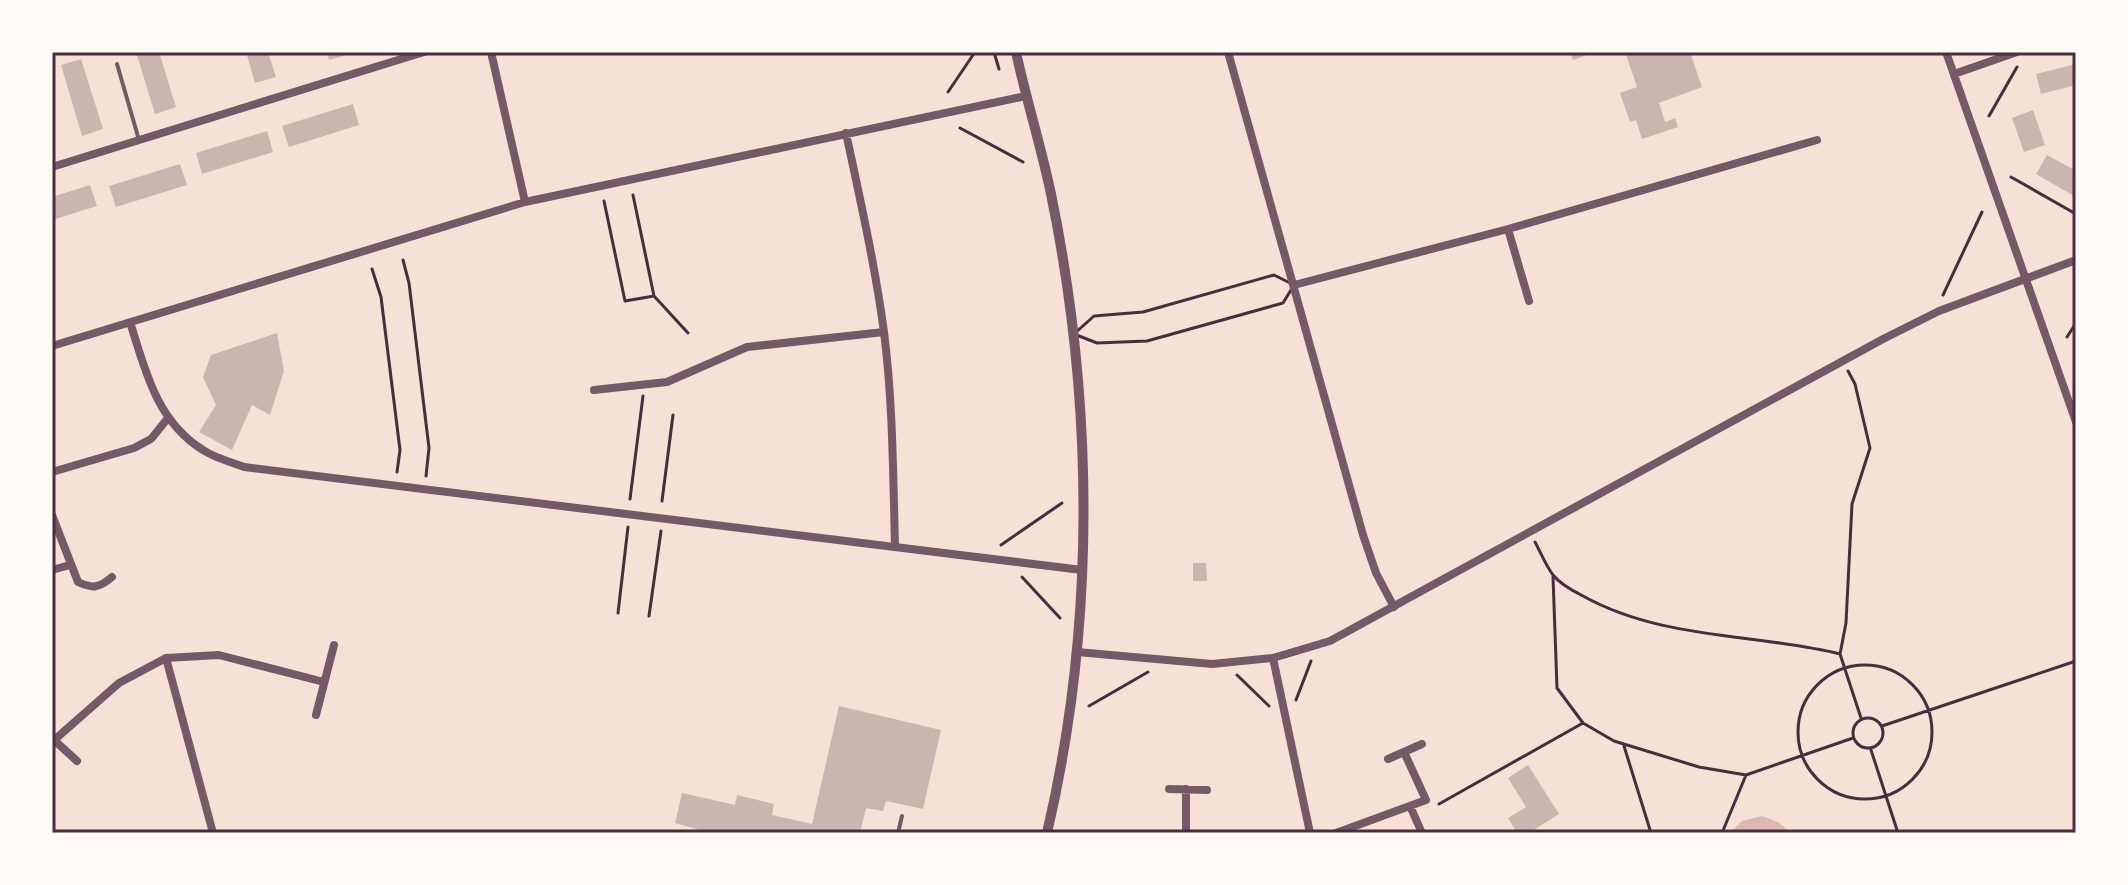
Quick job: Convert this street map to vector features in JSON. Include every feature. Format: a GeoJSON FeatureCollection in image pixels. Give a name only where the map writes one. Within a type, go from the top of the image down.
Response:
{"type":"FeatureCollection","features":[{"type":"Feature","properties":{"kind":"street"},"geometry":{"type":"LineString","coordinates":[[52,167],[424,52]]}},
{"type":"Feature","properties":{"kind":"street"},"geometry":{"type":"LineString","coordinates":[[491,52],[525,202]]}},
{"type":"Feature","properties":{"kind":"street"},"geometry":{"type":"LineString","coordinates":[[1016,52],[1051,193],[1074,334],[1083,440],[1082,570],[1077,652],[1060,775],[1047,833]]}},
{"type":"Feature","properties":{"kind":"street"},"geometry":{"type":"LineString","coordinates":[[1228,52],[1363,535],[1376,573],[1394,607]]}},
{"type":"Feature","properties":{"kind":"street"},"geometry":{"type":"LineString","coordinates":[[1946,52],[2076,422]]}},
{"type":"Feature","properties":{"kind":"street"},"geometry":{"type":"LineString","coordinates":[[1954,74],[2019,56]]}},
{"type":"Feature","properties":{"kind":"street"},"geometry":{"type":"LineString","coordinates":[[52,346],[525,202],[1026,96]]}},
{"type":"Feature","properties":{"kind":"street"},"geometry":{"type":"LineString","coordinates":[[846,133],[884,332],[892,427],[895,546]]}},
{"type":"Feature","properties":{"kind":"street"},"geometry":{"type":"LineString","coordinates":[[1294,285],[1508,229],[1817,140]]}},
{"type":"Feature","properties":{"kind":"street"},"geometry":{"type":"LineString","coordinates":[[1508,229],[1529,301]]}},
{"type":"Feature","properties":{"kind":"street"},"geometry":{"type":"LineString","coordinates":[[1077,652],[1212,664],[1273,658],[1330,641],[1939,311],[2076,260]]}},
{"type":"Feature","properties":{"kind":"street"},"geometry":{"type":"LineString","coordinates":[[130,322],[152,391],[168,418],[203,451],[244,467],[1082,570]]}},
{"type":"Feature","properties":{"kind":"street"},"geometry":{"type":"LineString","coordinates":[[594,390],[667,382],[747,347],[884,332]]}},
{"type":"Feature","properties":{"kind":"street"},"geometry":{"type":"LineString","coordinates":[[52,472],[134,448],[151,439],[168,418]]}},
{"type":"Feature","properties":{"kind":"street"},"geometry":{"type":"LineString","coordinates":[[52,515],[78,582],[90,588],[101,586],[112,577]]}},
{"type":"Feature","properties":{"kind":"street"},"geometry":{"type":"LineString","coordinates":[[52,570],[70,565]]}},
{"type":"Feature","properties":{"kind":"street"},"geometry":{"type":"LineString","coordinates":[[316,715],[334,645]]}},
{"type":"Feature","properties":{"kind":"street"},"geometry":{"type":"LineString","coordinates":[[77,761],[53,741],[119,683],[166,658],[219,655],[324,682]]}},
{"type":"Feature","properties":{"kind":"street"},"geometry":{"type":"LineString","coordinates":[[166,658],[213,833]]}},
{"type":"Feature","properties":{"kind":"street"},"geometry":{"type":"LineString","coordinates":[[1273,658],[1310,833]]}},
{"type":"Feature","properties":{"kind":"street"},"geometry":{"type":"LineString","coordinates":[[1388,759],[1422,744]]}},
{"type":"Feature","properties":{"kind":"street"},"geometry":{"type":"LineString","coordinates":[[1336,833],[1426,800],[1404,752]]}},
{"type":"Feature","properties":{"kind":"street"},"geometry":{"type":"LineString","coordinates":[[1169,789],[1207,790]]}},
{"type":"Feature","properties":{"kind":"street"},"geometry":{"type":"LineString","coordinates":[[1186,789],[1186,833]]}},
{"type":"Feature","properties":{"kind":"street"},"geometry":{"type":"LineString","coordinates":[[1410,806],[1422,833]]}},
{"type":"Feature","properties":{"kind":"lane"},"geometry":{"type":"LineString","coordinates":[[117,64],[139,140]]}},
{"type":"Feature","properties":{"kind":"lane"},"geometry":{"type":"LineString","coordinates":[[898,833],[902,816]]}},
{"type":"Feature","properties":{"kind":"path"},"geometry":{"type":"LineString","coordinates":[[948,92],[975,52]]}},
{"type":"Feature","properties":{"kind":"path"},"geometry":{"type":"LineString","coordinates":[[994,52],[999,69]]}},
{"type":"Feature","properties":{"kind":"path"},"geometry":{"type":"LineString","coordinates":[[1989,116],[2019,56]]}},
{"type":"Feature","properties":{"kind":"path"},"geometry":{"type":"LineString","coordinates":[[960,128],[1023,162]]}},
{"type":"Feature","properties":{"kind":"path"},"geometry":{"type":"LineString","coordinates":[[2011,177],[2076,214]]}},
{"type":"Feature","properties":{"kind":"path"},"geometry":{"type":"LineString","coordinates":[[633,195],[654,296],[688,333]]}},
{"type":"Feature","properties":{"kind":"path"},"geometry":{"type":"LineString","coordinates":[[604,201],[625,301],[654,296]]}},
{"type":"Feature","properties":{"kind":"path"},"geometry":{"type":"LineString","coordinates":[[1941,299],[1982,212]]}},
{"type":"Feature","properties":{"kind":"path"},"geometry":{"type":"LineString","coordinates":[[403,260],[409,283],[429,448],[426,479]]}},
{"type":"Feature","properties":{"kind":"path"},"geometry":{"type":"LineString","coordinates":[[372,269],[381,297],[400,450],[396,476]]}},
{"type":"Feature","properties":{"kind":"path"},"geometry":{"type":"LineString","coordinates":[[1274,275],[1294,285],[1283,303],[1147,341],[1097,343],[1074,334],[1094,316],[1143,312],[1274,275]]}},
{"type":"Feature","properties":{"kind":"path"},"geometry":{"type":"LineString","coordinates":[[2067,337],[2076,323]]}},
{"type":"Feature","properties":{"kind":"path"},"geometry":{"type":"LineString","coordinates":[[1843,361],[1855,384],[1870,448],[1852,504],[1846,623],[1840,654],[1861,719]]}},
{"type":"Feature","properties":{"kind":"path"},"geometry":{"type":"LineString","coordinates":[[630,499],[644,409],[643,384]]}},
{"type":"Feature","properties":{"kind":"path"},"geometry":{"type":"LineString","coordinates":[[662,501],[673,415]]}},
{"type":"Feature","properties":{"kind":"path"},"geometry":{"type":"LineString","coordinates":[[1001,545],[1062,503]]}},
{"type":"Feature","properties":{"kind":"path"},"geometry":{"type":"LineString","coordinates":[[618,613],[629,523]]}},
{"type":"Feature","properties":{"kind":"path"},"geometry":{"type":"LineString","coordinates":[[649,616],[661,527]]}},
{"type":"Feature","properties":{"kind":"path"},"geometry":{"type":"LineString","coordinates":[[1530,532],[1553,576],[1557,688],[1583,723],[1624,746],[1699,767],[1746,775],[1853,738]]}},
{"type":"Feature","properties":{"kind":"path"},"geometry":{"type":"LineString","coordinates":[[1008,560],[1060,618]]}},
{"type":"Feature","properties":{"kind":"path"},"geometry":{"type":"LineString","coordinates":[[1553,576],[1606,609],[1657,625],[1751,641],[1799,644],[1840,654]]}},
{"type":"Feature","properties":{"kind":"path"},"geometry":{"type":"LineString","coordinates":[[1293,707],[1311,661]]}},
{"type":"Feature","properties":{"kind":"path"},"geometry":{"type":"LineString","coordinates":[[1882,726],[2076,661]]}},
{"type":"Feature","properties":{"kind":"path"},"geometry":{"type":"LineString","coordinates":[[1864,666],[1891,671],[1914,687],[1928,710],[1932,738],[1923,765],[1905,786],[1887,796],[1866,799],[1839,794],[1816,778],[1802,754],[1799,726],[1807,700],[1825,679],[1845,669],[1864,666]]}},
{"type":"Feature","properties":{"kind":"path"},"geometry":{"type":"LineString","coordinates":[[1089,706],[1151,670]]}},
{"type":"Feature","properties":{"kind":"path"},"geometry":{"type":"LineString","coordinates":[[1235,674],[1272,708]]}},
{"type":"Feature","properties":{"kind":"path"},"geometry":{"type":"LineString","coordinates":[[1861,719],[1875,719],[1882,726],[1881,741],[1871,750],[1859,746],[1853,738],[1853,728],[1861,719]]}},
{"type":"Feature","properties":{"kind":"path"},"geometry":{"type":"LineString","coordinates":[[1415,817],[1583,723]]}},
{"type":"Feature","properties":{"kind":"path"},"geometry":{"type":"LineString","coordinates":[[1624,746],[1651,833]]}},
{"type":"Feature","properties":{"kind":"path"},"geometry":{"type":"LineString","coordinates":[[1871,750],[1898,833]]}},
{"type":"Feature","properties":{"kind":"path"},"geometry":{"type":"LineString","coordinates":[[1722,833],[1746,775]]}},
{"type":"Feature","properties":{"kind":"shaded area"},"geometry":{"type":"Polygon","coordinates":[[[1762,816],[1778,822],[1791,833],[1730,833],[1742,821],[1762,816]]]}},
{"type":"Feature","properties":{"kind":"building"},"geometry":{"type":"Polygon","coordinates":[[[136,52],[159,52],[176,107],[155,114],[136,52]]]}},
{"type":"Feature","properties":{"kind":"building"},"geometry":{"type":"Polygon","coordinates":[[[246,52],[268,52],[276,77],[255,83],[246,52]]]}},
{"type":"Feature","properties":{"kind":"building"},"geometry":{"type":"Polygon","coordinates":[[[327,52],[353,52],[353,53],[329,60],[327,52]]]}},
{"type":"Feature","properties":{"kind":"building"},"geometry":{"type":"Polygon","coordinates":[[[1570,52],[1595,52],[1573,60],[1570,52]]]}},
{"type":"Feature","properties":{"kind":"building"},"geometry":{"type":"Polygon","coordinates":[[[1625,52],[1690,52],[1702,87],[1659,103],[1665,122],[1675,118],[1678,127],[1642,139],[1636,120],[1630,122],[1620,93],[1637,87],[1625,52]]]}},
{"type":"Feature","properties":{"kind":"building"},"geometry":{"type":"Polygon","coordinates":[[[81,59],[103,129],[82,136],[61,65],[81,59]]]}},
{"type":"Feature","properties":{"kind":"building"},"geometry":{"type":"Polygon","coordinates":[[[2076,64],[2076,85],[2041,94],[2036,74],[2076,64]]]}},
{"type":"Feature","properties":{"kind":"building"},"geometry":{"type":"Polygon","coordinates":[[[353,104],[359,125],[289,147],[282,126],[353,104]]]}},
{"type":"Feature","properties":{"kind":"building"},"geometry":{"type":"Polygon","coordinates":[[[2033,110],[2045,145],[2024,152],[2012,118],[2033,110]]]}},
{"type":"Feature","properties":{"kind":"building"},"geometry":{"type":"Polygon","coordinates":[[[267,131],[273,152],[202,174],[196,153],[267,131]]]}},
{"type":"Feature","properties":{"kind":"building"},"geometry":{"type":"Polygon","coordinates":[[[2047,155],[2076,171],[2076,197],[2036,174],[2047,155]]]}},
{"type":"Feature","properties":{"kind":"building"},"geometry":{"type":"Polygon","coordinates":[[[180,164],[187,185],[116,207],[109,186],[180,164]]]}},
{"type":"Feature","properties":{"kind":"building"},"geometry":{"type":"Polygon","coordinates":[[[90,185],[97,206],[52,220],[52,197],[90,185]]]}},
{"type":"Feature","properties":{"kind":"building"},"geometry":{"type":"Polygon","coordinates":[[[277,333],[284,371],[270,415],[252,405],[232,450],[199,432],[216,405],[203,377],[211,355],[277,333]]]}},
{"type":"Feature","properties":{"kind":"building"},"geometry":{"type":"Polygon","coordinates":[[[1193,563],[1206,563],[1207,581],[1193,581],[1193,563]]]}},
{"type":"Feature","properties":{"kind":"building"},"geometry":{"type":"Polygon","coordinates":[[[839,706],[941,730],[923,809],[886,801],[883,811],[866,808],[860,833],[710,833],[675,823],[682,793],[735,805],[737,795],[774,804],[772,815],[812,824],[839,706]]]}},
{"type":"Feature","properties":{"kind":"building"},"geometry":{"type":"Polygon","coordinates":[[[1528,765],[1559,814],[1529,833],[1517,833],[1508,818],[1526,807],[1508,778],[1528,765]]]}}]}
